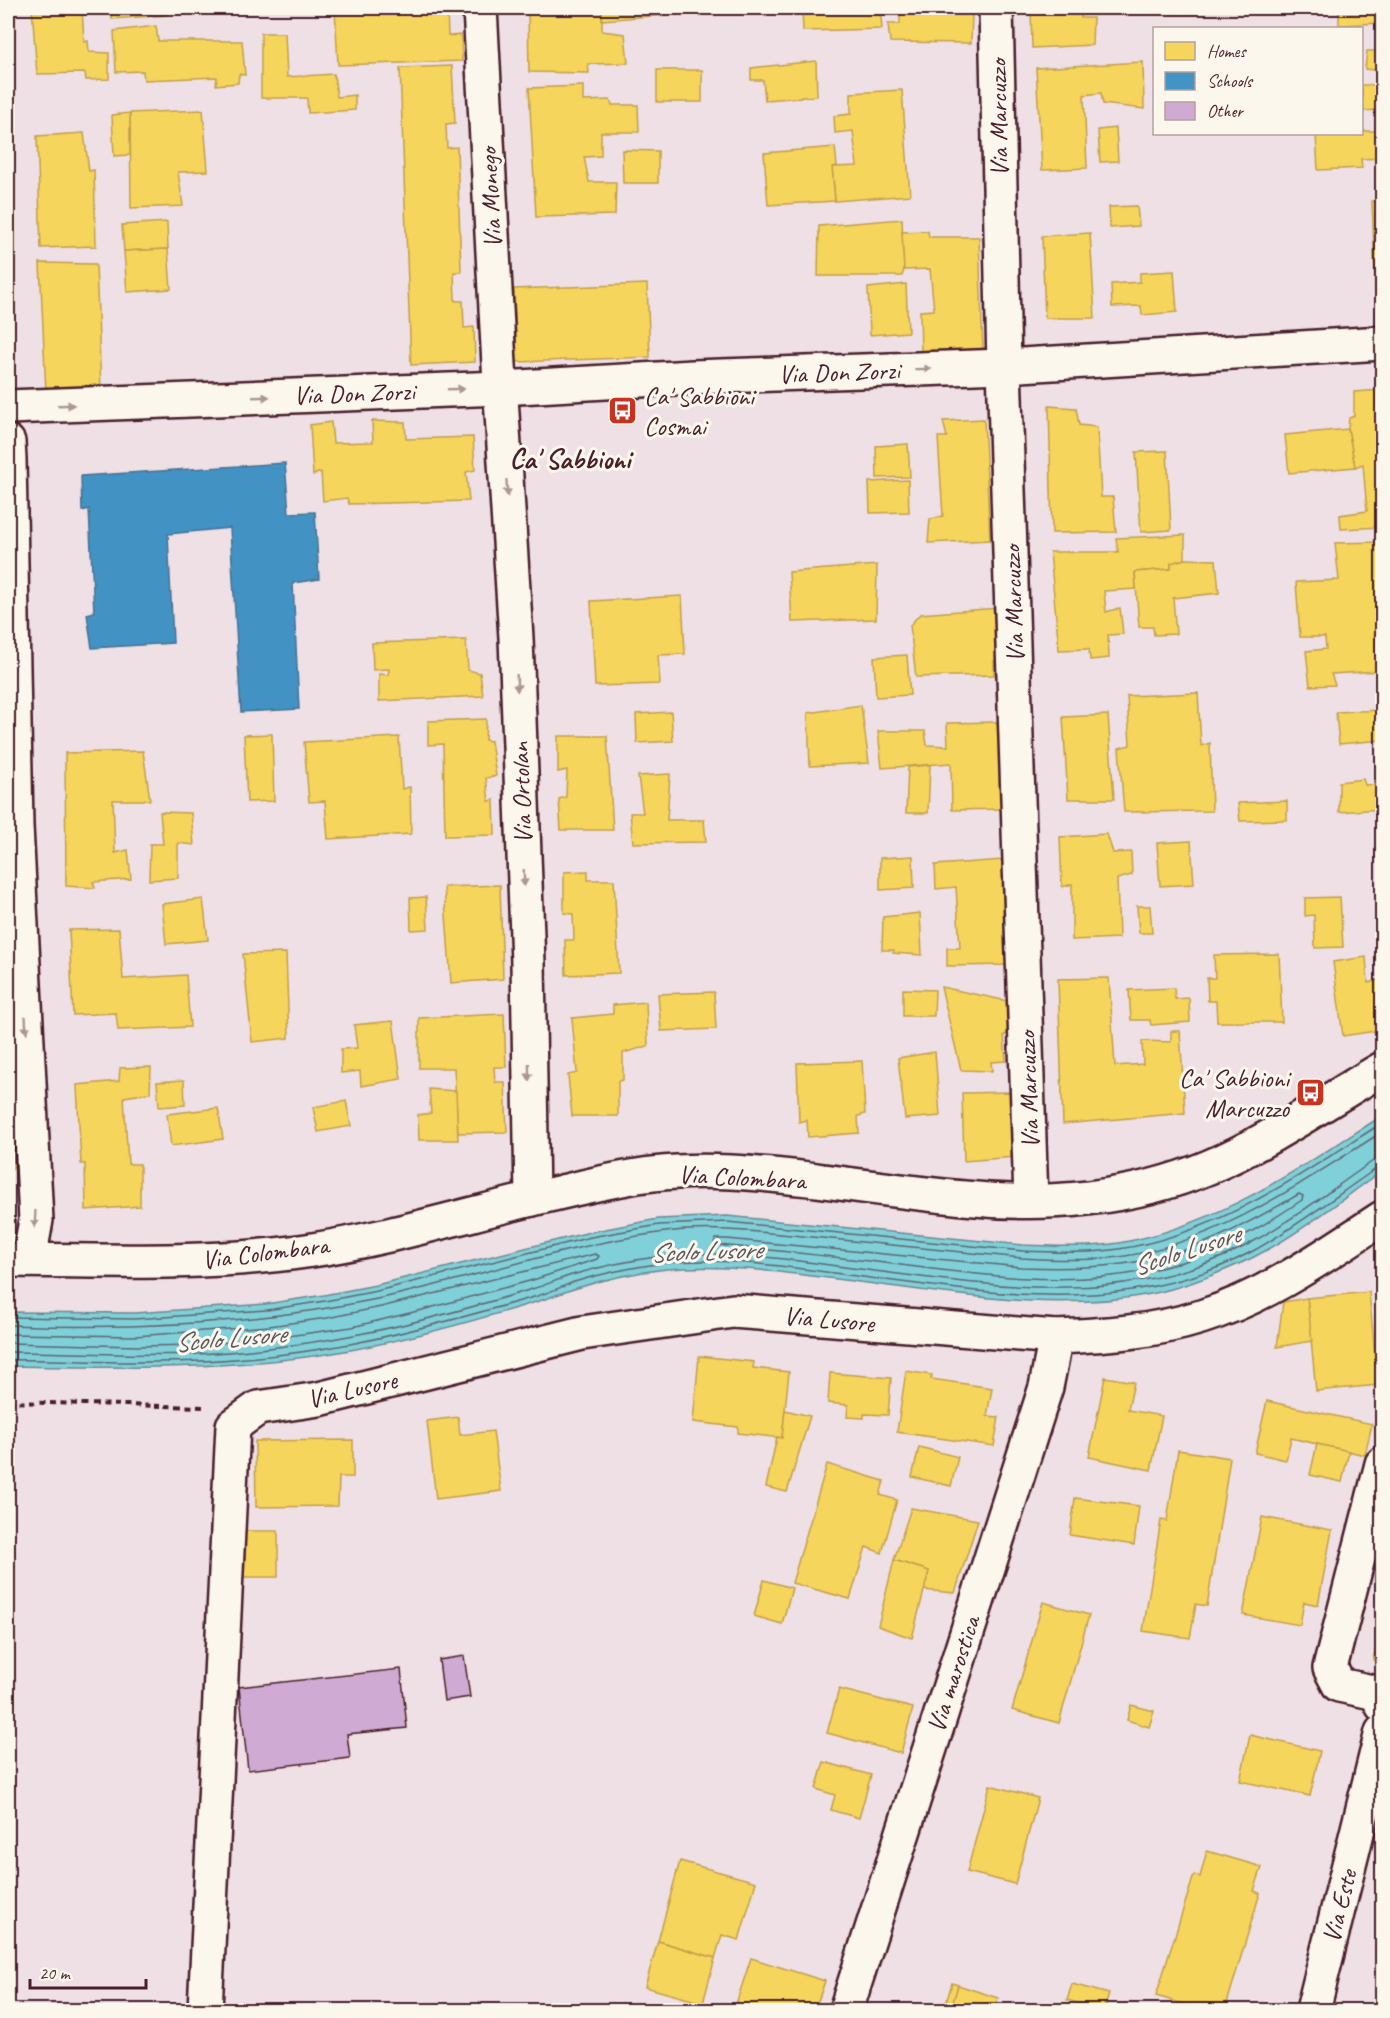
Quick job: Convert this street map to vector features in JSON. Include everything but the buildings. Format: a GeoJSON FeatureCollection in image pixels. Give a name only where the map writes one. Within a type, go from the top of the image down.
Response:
{"type":"FeatureCollection","features":[{"type":"Feature","properties":{"kind":"street","name":"Via Monego"},"geometry":{"type":"LineString","coordinates":[[480,8],[501,388]]}},
{"type":"Feature","properties":{"kind":"street","name":"Via Marcuzzo"},"geometry":{"type":"LineString","coordinates":[[996,8],[1004,366],[1031,1201]]}},
{"type":"Feature","properties":{"kind":"street","name":"Via Don Zorzi"},"geometry":{"type":"LineString","coordinates":[[8,407],[501,388],[693,377],[1004,366],[1383,343]]}},
{"type":"Feature","properties":{"kind":"street","name":"Via Ortolan"},"geometry":{"type":"LineString","coordinates":[[501,388],[516,638],[528,963],[532,1199]]}},
{"type":"Feature","properties":{"kind":"street"},"geometry":{"type":"LineString","coordinates":[[8,442],[16,826],[36,1220],[18,1260]]}},
{"type":"Feature","properties":{"kind":"street","name":"Via Colombara"},"geometry":{"type":"LineString","coordinates":[[18,1260],[188,1261],[306,1251],[422,1227],[598,1183],[653,1174],[709,1170],[765,1174],[969,1199],[1031,1201],[1082,1199],[1132,1191],[1191,1174],[1238,1153],[1383,1069]]}},
{"type":"Feature","properties":{"kind":"street","name":"Via Lusore"},"geometry":{"type":"LineString","coordinates":[[246,1417],[582,1333],[733,1311],[1056,1337],[1150,1329],[1201,1317],[1251,1298],[1288,1278],[1383,1218]]}},
{"type":"Feature","properties":{"kind":"street","name":"Via marostica"},"geometry":{"type":"LineString","coordinates":[[846,2010],[1046,1387],[1056,1337]]}},
{"type":"Feature","properties":{"kind":"street"},"geometry":{"type":"LineString","coordinates":[[205,2010],[246,1417]]}},
{"type":"Feature","properties":{"kind":"street"},"geometry":{"type":"LineString","coordinates":[[1381,1698],[1339,1685],[1330,1668],[1383,1464]]}},
{"type":"Feature","properties":{"kind":"street","name":"Via Este"},"geometry":{"type":"LineString","coordinates":[[1313,2010],[1383,1732]]}},
{"type":"Feature","properties":{"kind":"path"},"geometry":{"type":"LineString","coordinates":[[8,1402],[210,1407],[246,1417]]}},
{"type":"Feature","properties":{"kind":"water","name":"Scolo Lusore"},"geometry":{"type":"Polygon","coordinates":[[[1382,1116],[1382,1171],[1269,1249],[1202,1279],[1151,1294],[1080,1302],[1044,1302],[937,1292],[767,1271],[717,1268],[667,1269],[599,1282],[424,1334],[313,1356],[182,1367],[8,1366],[8,1312],[134,1313],[266,1304],[376,1285],[590,1232],[658,1219],[727,1216],[1023,1245],[1083,1246],[1119,1243],[1155,1235],[1224,1209],[1288,1175],[1382,1116]]]}},
{"type":"Feature","properties":{"kind":"place","name":"Ca' Sabbioni Cosmai"},"geometry":{"type":"Point","coordinates":[623,411]}},
{"type":"Feature","properties":{"kind":"place","name":"Ca' Sabbioni Marcuzzo"},"geometry":{"type":"Point","coordinates":[1310,1093]}},
{"type":"Feature","properties":{"kind":"district","name":"Ca' Sabbioni"},"geometry":{"type":"Point","coordinates":[570,458]}}]}
